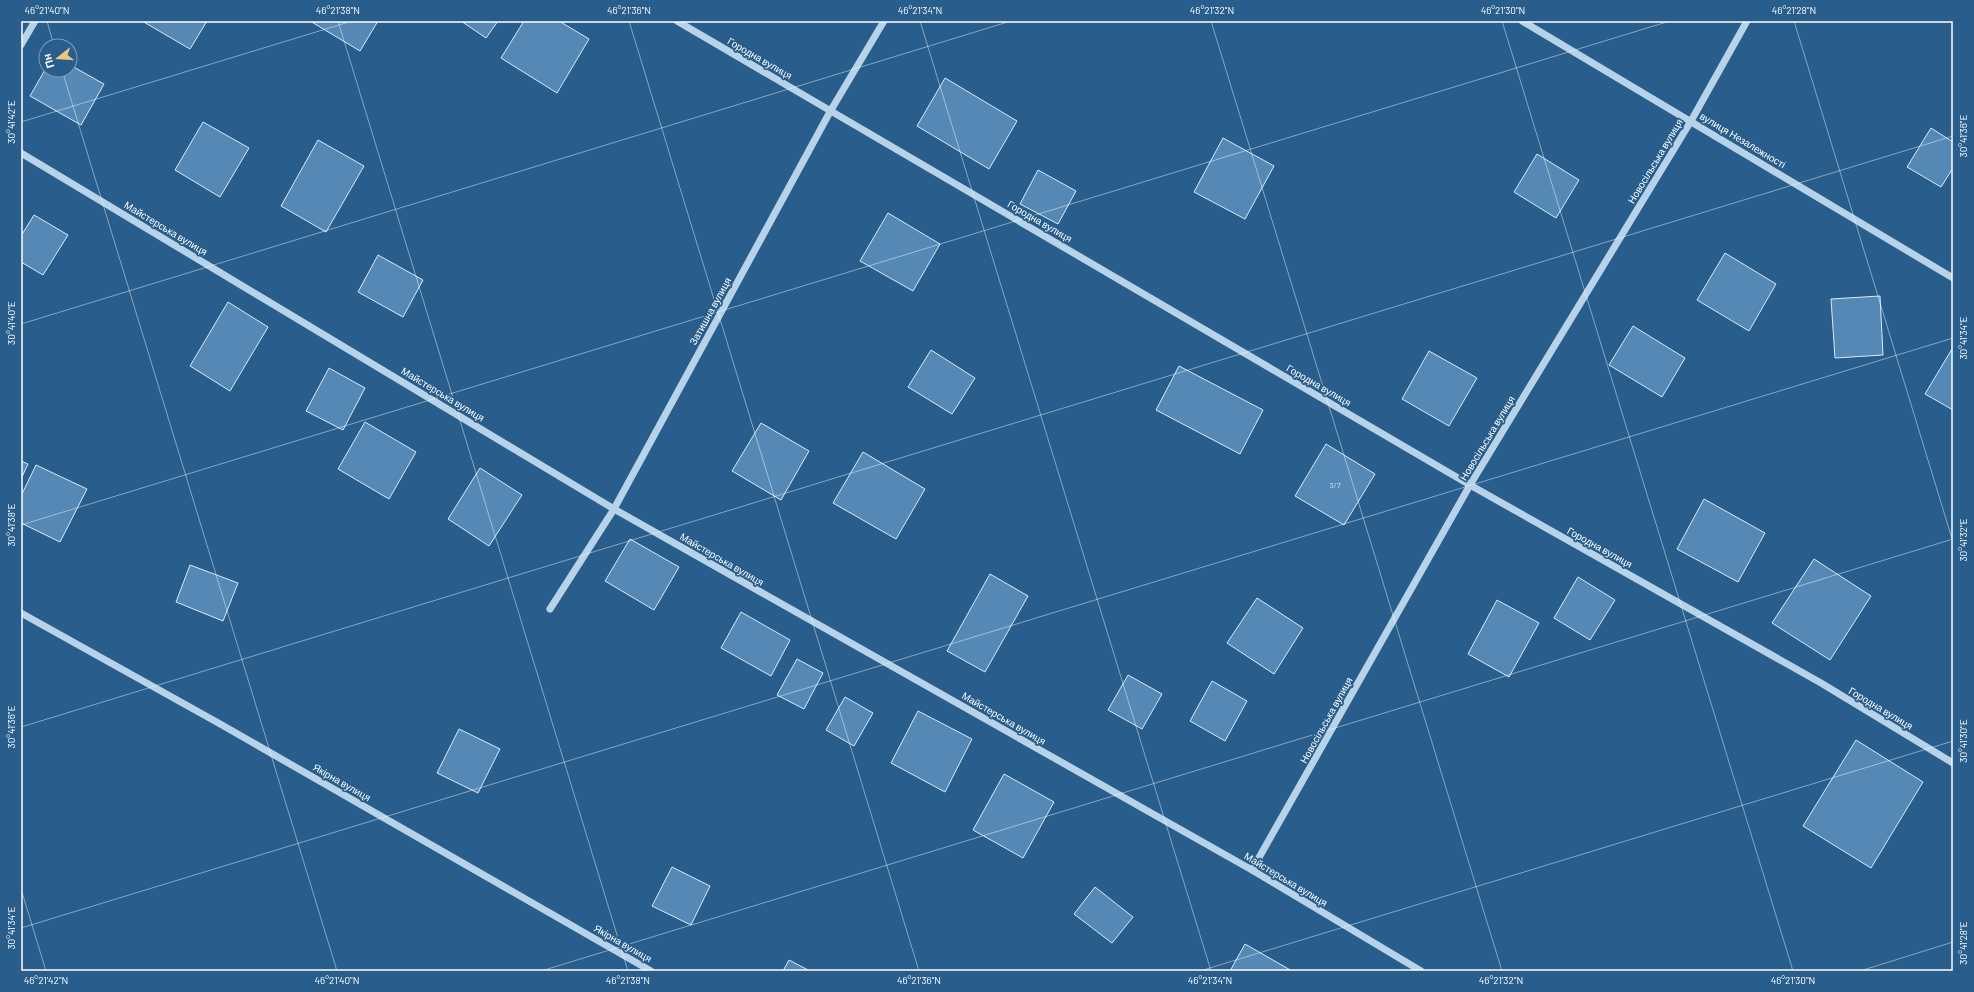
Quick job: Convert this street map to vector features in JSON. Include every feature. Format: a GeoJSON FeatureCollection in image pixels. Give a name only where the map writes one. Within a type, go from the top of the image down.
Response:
{"type":"FeatureCollection","features":[{"type":"Feature","properties":{"kind":"street"},"geometry":{"type":"LineString","coordinates":[[21,45],[35,21]]}},
{"type":"Feature","properties":{"kind":"street","name":"Городна вулиця"},"geometry":{"type":"LineString","coordinates":[[677,21],[1470,485],[1822,683],[1953,763]]}},
{"type":"Feature","properties":{"kind":"street","name":"Затишна вулиця"},"geometry":{"type":"LineString","coordinates":[[550,609],[614,509],[831,110],[884,21]]}},
{"type":"Feature","properties":{"kind":"street","name":"вулиця Незалежності"},"geometry":{"type":"LineString","coordinates":[[1522,21],[1953,278]]}},
{"type":"Feature","properties":{"kind":"street","name":"Новосільська вулиця"},"geometry":{"type":"LineString","coordinates":[[1252,870],[1470,485],[1691,121],[1747,21]]}},
{"type":"Feature","properties":{"kind":"street","name":"Майстерська вулиця"},"geometry":{"type":"LineString","coordinates":[[21,152],[614,509],[1252,870],[1420,971]]}},
{"type":"Feature","properties":{"kind":"street","name":"Якірна вулиця"},"geometry":{"type":"LineString","coordinates":[[21,613],[222,725],[652,971]]}},
{"type":"Feature","properties":{"kind":"building"},"geometry":{"type":"Polygon","coordinates":[[[142,21],[207,21],[190,49],[142,21]]]}},
{"type":"Feature","properties":{"kind":"building"},"geometry":{"type":"Polygon","coordinates":[[[310,21],[378,21],[360,51],[310,21]]]}},
{"type":"Feature","properties":{"kind":"building"},"geometry":{"type":"Polygon","coordinates":[[[461,21],[498,21],[486,38],[461,21]]]}},
{"type":"Feature","properties":{"kind":"building"},"geometry":{"type":"Polygon","coordinates":[[[524,21],[559,21],[589,39],[557,93],[501,58],[524,21]]]}},
{"type":"Feature","properties":{"kind":"building"},"geometry":{"type":"Polygon","coordinates":[[[78,69],[104,84],[81,125],[30,96],[40,78],[78,78],[78,69]]]}},
{"type":"Feature","properties":{"kind":"building"},"geometry":{"type":"Polygon","coordinates":[[[945,78],[1017,121],[989,169],[917,126],[945,78]]]}},
{"type":"Feature","properties":{"kind":"building"},"geometry":{"type":"Polygon","coordinates":[[[203,122],[249,148],[220,197],[175,170],[203,122]]]}},
{"type":"Feature","properties":{"kind":"building"},"geometry":{"type":"Polygon","coordinates":[[[1931,128],[1953,142],[1953,168],[1941,187],[1907,167],[1931,128]]]}},
{"type":"Feature","properties":{"kind":"building"},"geometry":{"type":"Polygon","coordinates":[[[1223,138],[1274,166],[1245,219],[1194,192],[1223,138]]]}},
{"type":"Feature","properties":{"kind":"building"},"geometry":{"type":"Polygon","coordinates":[[[318,140],[364,166],[326,232],[281,206],[318,140]]]}},
{"type":"Feature","properties":{"kind":"building"},"geometry":{"type":"Polygon","coordinates":[[[1537,154],[1579,180],[1556,218],[1514,192],[1537,154]]]}},
{"type":"Feature","properties":{"kind":"building"},"geometry":{"type":"Polygon","coordinates":[[[1038,170],[1076,191],[1058,224],[1020,204],[1038,170]]]}},
{"type":"Feature","properties":{"kind":"building"},"geometry":{"type":"Polygon","coordinates":[[[888,213],[940,244],[913,291],[860,261],[888,213]]]}},
{"type":"Feature","properties":{"kind":"building"},"geometry":{"type":"Polygon","coordinates":[[[34,215],[68,235],[43,275],[21,262],[21,236],[34,215]]]}},
{"type":"Feature","properties":{"kind":"building"},"geometry":{"type":"Polygon","coordinates":[[[1725,253],[1776,284],[1749,331],[1697,300],[1725,253]]]}},
{"type":"Feature","properties":{"kind":"building"},"geometry":{"type":"Polygon","coordinates":[[[378,255],[423,280],[403,317],[358,292],[378,255]]]}},
{"type":"Feature","properties":{"kind":"building"},"geometry":{"type":"Polygon","coordinates":[[[1880,296],[1883,355],[1835,358],[1831,299],[1880,296]]]}},
{"type":"Feature","properties":{"kind":"building"},"geometry":{"type":"Polygon","coordinates":[[[228,302],[268,327],[230,391],[190,366],[228,302]]]}},
{"type":"Feature","properties":{"kind":"building"},"geometry":{"type":"Polygon","coordinates":[[[1633,326],[1685,358],[1662,397],[1609,365],[1633,326]]]}},
{"type":"Feature","properties":{"kind":"building"},"geometry":{"type":"Polygon","coordinates":[[[1952,349],[1953,350],[1953,410],[1925,394],[1952,349]]]}},
{"type":"Feature","properties":{"kind":"building"},"geometry":{"type":"Polygon","coordinates":[[[931,350],[975,378],[952,414],[908,387],[931,350]]]}},
{"type":"Feature","properties":{"kind":"building"},"geometry":{"type":"Polygon","coordinates":[[[1429,351],[1477,378],[1449,426],[1402,399],[1429,351]]]}},
{"type":"Feature","properties":{"kind":"building"},"geometry":{"type":"Polygon","coordinates":[[[1179,366],[1263,410],[1240,454],[1156,410],[1179,366]]]}},
{"type":"Feature","properties":{"kind":"building"},"geometry":{"type":"Polygon","coordinates":[[[329,368],[365,388],[343,430],[306,411],[329,368]]]}},
{"type":"Feature","properties":{"kind":"building"},"geometry":{"type":"Polygon","coordinates":[[[365,422],[416,452],[389,499],[338,469],[365,422]]]}},
{"type":"Feature","properties":{"kind":"building"},"geometry":{"type":"Polygon","coordinates":[[[761,423],[809,451],[781,500],[732,471],[761,423]]]}},
{"type":"Feature","properties":{"kind":"building"},"geometry":{"type":"Polygon","coordinates":[[[1326,444],[1375,474],[1344,525],[1295,496],[1326,444]]]}},
{"type":"Feature","properties":{"kind":"building"},"geometry":{"type":"Polygon","coordinates":[[[863,452],[925,489],[896,539],[833,503],[863,452]]]}},
{"type":"Feature","properties":{"kind":"building"},"geometry":{"type":"Polygon","coordinates":[[[21,461],[28,464],[21,479],[21,461]]]}},
{"type":"Feature","properties":{"kind":"building"},"geometry":{"type":"Polygon","coordinates":[[[36,465],[87,489],[60,542],[21,523],[21,496],[36,465]]]}},
{"type":"Feature","properties":{"kind":"building"},"geometry":{"type":"Polygon","coordinates":[[[480,468],[522,495],[489,546],[448,519],[480,468]]]}},
{"type":"Feature","properties":{"kind":"building"},"geometry":{"type":"Polygon","coordinates":[[[1704,499],[1765,533],[1738,582],[1677,549],[1704,499]]]}},
{"type":"Feature","properties":{"kind":"building"},"geometry":{"type":"Polygon","coordinates":[[[630,539],[679,567],[654,610],[605,581],[630,539]]]}},
{"type":"Feature","properties":{"kind":"building"},"geometry":{"type":"Polygon","coordinates":[[[1814,559],[1871,596],[1830,660],[1772,623],[1814,559]]]}},
{"type":"Feature","properties":{"kind":"building"},"geometry":{"type":"Polygon","coordinates":[[[190,565],[238,583],[223,621],[176,602],[190,565]]]}},
{"type":"Feature","properties":{"kind":"building"},"geometry":{"type":"Polygon","coordinates":[[[990,574],[1028,596],[985,672],[947,651],[990,574]]]}},
{"type":"Feature","properties":{"kind":"building"},"geometry":{"type":"Polygon","coordinates":[[[1578,577],[1615,600],[1590,640],[1554,618],[1578,577]]]}},
{"type":"Feature","properties":{"kind":"building"},"geometry":{"type":"Polygon","coordinates":[[[1257,598],[1303,628],[1274,674],[1227,643],[1257,598]]]}},
{"type":"Feature","properties":{"kind":"building"},"geometry":{"type":"Polygon","coordinates":[[[1497,600],[1539,623],[1509,677],[1468,654],[1497,600]]]}},
{"type":"Feature","properties":{"kind":"building"},"geometry":{"type":"Polygon","coordinates":[[[741,612],[790,640],[771,676],[721,648],[741,612]]]}},
{"type":"Feature","properties":{"kind":"building"},"geometry":{"type":"Polygon","coordinates":[[[797,659],[823,673],[804,709],[777,695],[797,659]]]}},
{"type":"Feature","properties":{"kind":"building"},"geometry":{"type":"Polygon","coordinates":[[[1128,675],[1162,694],[1142,729],[1108,710],[1128,675]]]}},
{"type":"Feature","properties":{"kind":"building"},"geometry":{"type":"Polygon","coordinates":[[[1212,681],[1247,701],[1225,741],[1190,721],[1212,681]]]}},
{"type":"Feature","properties":{"kind":"building"},"geometry":{"type":"Polygon","coordinates":[[[845,697],[873,713],[854,746],[826,730],[845,697]]]}},
{"type":"Feature","properties":{"kind":"building"},"geometry":{"type":"Polygon","coordinates":[[[918,711],[972,739],[945,792],[891,763],[918,711]]]}},
{"type":"Feature","properties":{"kind":"building"},"geometry":{"type":"Polygon","coordinates":[[[459,729],[500,749],[478,793],[437,773],[459,729]]]}},
{"type":"Feature","properties":{"kind":"building"},"geometry":{"type":"Polygon","coordinates":[[[1856,740],[1923,782],[1871,868],[1803,826],[1856,740]]]}},
{"type":"Feature","properties":{"kind":"building"},"geometry":{"type":"Polygon","coordinates":[[[1004,774],[1054,802],[1023,858],[973,830],[1004,774]]]}},
{"type":"Feature","properties":{"kind":"building"},"geometry":{"type":"Polygon","coordinates":[[[672,867],[710,886],[691,925],[652,906],[672,867]]]}},
{"type":"Feature","properties":{"kind":"building"},"geometry":{"type":"Polygon","coordinates":[[[1095,887],[1133,917],[1112,943],[1074,914],[1095,887]]]}},
{"type":"Feature","properties":{"kind":"building"},"geometry":{"type":"Polygon","coordinates":[[[1245,944],[1292,971],[1230,971],[1245,944]]]}},
{"type":"Feature","properties":{"kind":"building"},"geometry":{"type":"Polygon","coordinates":[[[789,960],[810,971],[783,971],[789,960]]]}}]}
